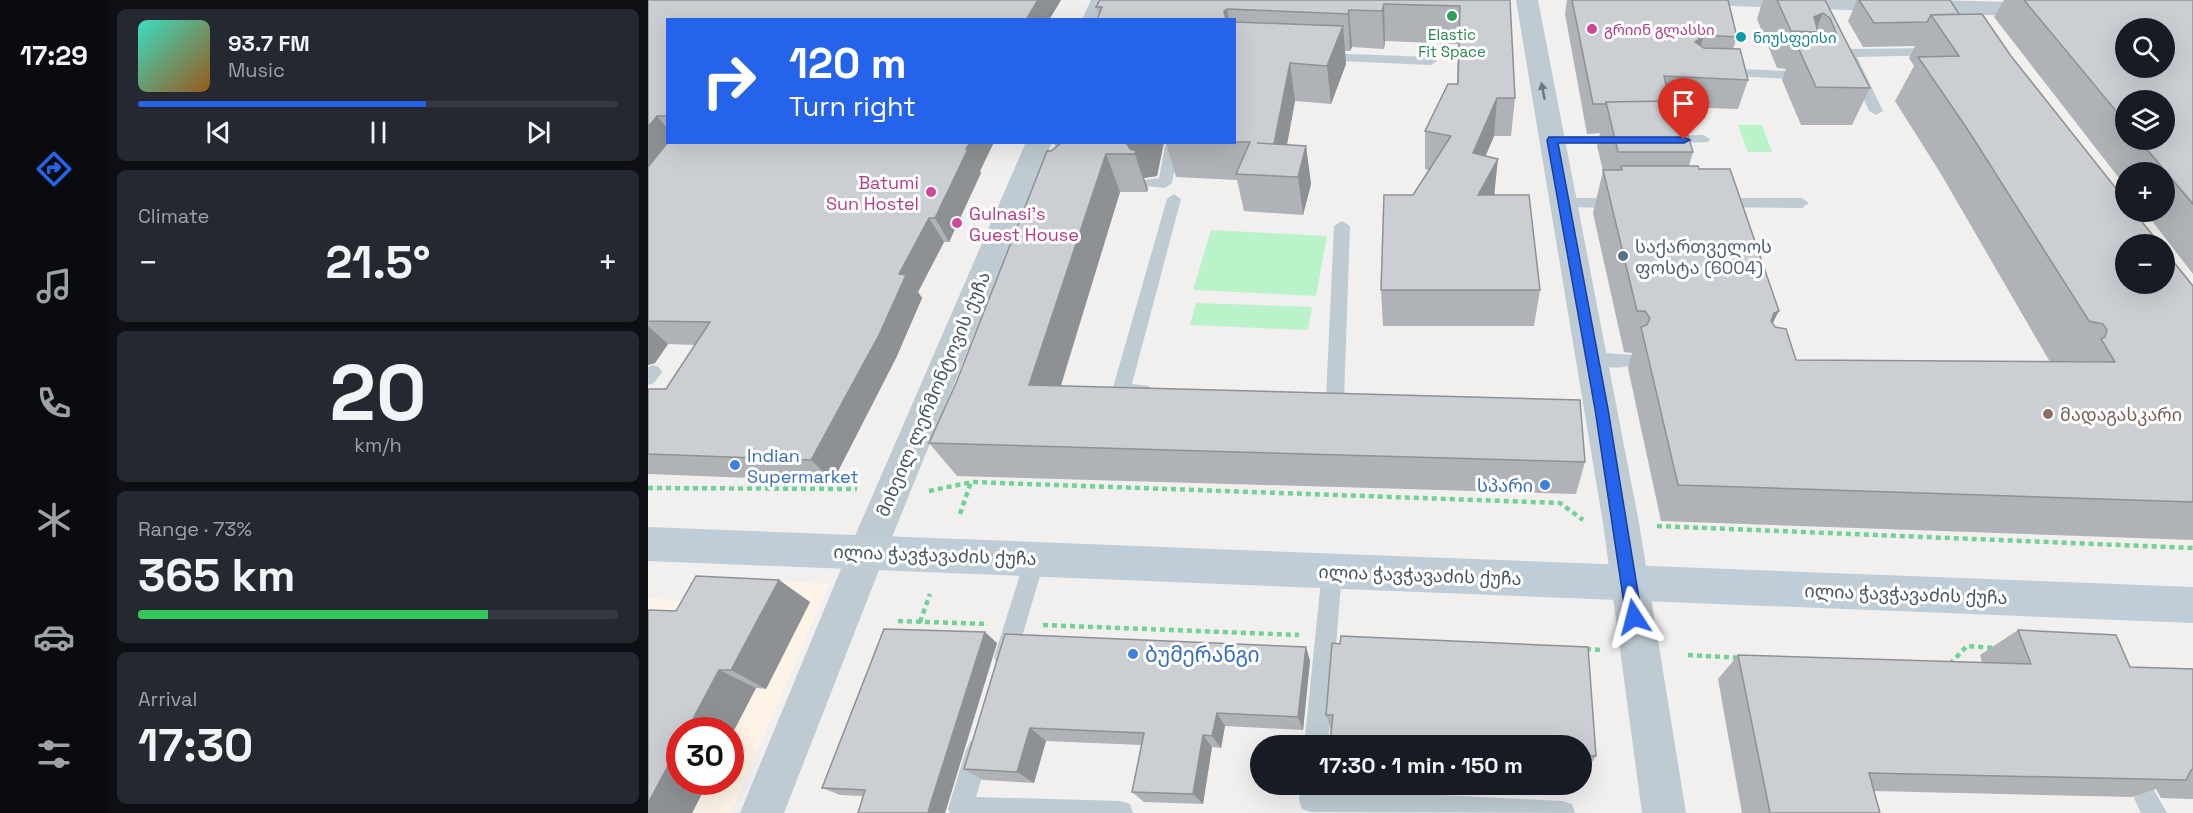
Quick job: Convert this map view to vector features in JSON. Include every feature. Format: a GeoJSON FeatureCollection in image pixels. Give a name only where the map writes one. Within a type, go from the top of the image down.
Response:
{"type":"FeatureCollection","features":[{"type":"Feature","properties":{"kind":"main road","name":"ილია ჭავჭავაძის ქუჩა"},"geometry":{"type":"LineString","coordinates":[[648,544],[2193,605]]}},
{"type":"Feature","properties":{"kind":"street"},"geometry":{"type":"LineString","coordinates":[[1094,18],[1102,0]]}},
{"type":"Feature","properties":{"kind":"street"},"geometry":{"type":"LineString","coordinates":[[1527,0],[1592,359],[1592,409],[1629,583],[1664,813]]}},
{"type":"Feature","properties":{"kind":"street"},"geometry":{"type":"LineString","coordinates":[[1733,0],[1788,8],[1942,3],[2066,11]]}},
{"type":"Feature","properties":{"kind":"street"},"geometry":{"type":"LineString","coordinates":[[1942,3],[1960,27]]}},
{"type":"Feature","properties":{"kind":"street","name":"მიხეილ ლერმონტოვის ქუჩა"},"geometry":{"type":"LineString","coordinates":[[762,813],[867,552],[1028,181],[1038,144]]}},
{"type":"Feature","properties":{"kind":"lane"},"geometry":{"type":"LineString","coordinates":[[1876,111],[1849,53],[1953,51]]}},
{"type":"Feature","properties":{"kind":"lane"},"geometry":{"type":"LineString","coordinates":[[1304,56],[1431,61]]}},
{"type":"Feature","properties":{"kind":"lane"},"geometry":{"type":"LineString","coordinates":[[1706,71],[1814,76],[1810,66]]}},
{"type":"Feature","properties":{"kind":"lane"},"geometry":{"type":"LineString","coordinates":[[1552,140],[1703,140]]}},
{"type":"Feature","properties":{"kind":"lane"},"geometry":{"type":"LineString","coordinates":[[1149,183],[1165,183],[1173,144]]}},
{"type":"Feature","properties":{"kind":"lane"},"geometry":{"type":"LineString","coordinates":[[1157,392],[1121,391],[1174,199]]}},
{"type":"Feature","properties":{"kind":"lane"},"geometry":{"type":"LineString","coordinates":[[1564,203],[1634,203]]}},
{"type":"Feature","properties":{"kind":"lane"},"geometry":{"type":"LineString","coordinates":[[1706,203],[1802,203]]}},
{"type":"Feature","properties":{"kind":"lane"},"geometry":{"type":"LineString","coordinates":[[1336,399],[1342,226]]}},
{"type":"Feature","properties":{"kind":"lane"},"geometry":{"type":"LineString","coordinates":[[1592,359],[1626,360]]}},
{"type":"Feature","properties":{"kind":"lane"},"geometry":{"type":"LineString","coordinates":[[999,679],[1035,559]]}},
{"type":"Feature","properties":{"kind":"lane"},"geometry":{"type":"LineString","coordinates":[[1317,735],[1332,572]]}},
{"type":"Feature","properties":{"kind":"lane"},"geometry":{"type":"LineString","coordinates":[[983,733],[960,809],[1121,813]]}},
{"type":"Feature","properties":{"kind":"lane"},"geometry":{"type":"LineString","coordinates":[[1311,795],[1311,800],[1442,810],[1563,813]]}},
{"type":"Feature","properties":{"kind":"path"},"geometry":{"type":"LineString","coordinates":[[925,492],[972,482],[1560,503],[1586,522],[1584,510]]}},
{"type":"Feature","properties":{"kind":"path"},"geometry":{"type":"LineString","coordinates":[[960,514],[972,482]]}},
{"type":"Feature","properties":{"kind":"path"},"geometry":{"type":"LineString","coordinates":[[648,488],[866,489]]}},
{"type":"Feature","properties":{"kind":"path"},"geometry":{"type":"LineString","coordinates":[[1654,525],[2193,548]]}},
{"type":"Feature","properties":{"kind":"path"},"geometry":{"type":"LineString","coordinates":[[920,622],[930,594]]}},
{"type":"Feature","properties":{"kind":"path"},"geometry":{"type":"LineString","coordinates":[[898,621],[1326,636]]}},
{"type":"Feature","properties":{"kind":"path"},"geometry":{"type":"LineString","coordinates":[[1946,668],[1967,646],[2001,648]]}},
{"type":"Feature","properties":{"kind":"path"},"geometry":{"type":"LineString","coordinates":[[1581,649],[1604,650]]}},
{"type":"Feature","properties":{"kind":"path"},"geometry":{"type":"LineString","coordinates":[[1688,655],[1746,658]]}},
{"type":"Feature","properties":{"kind":"shaded area"},"geometry":{"type":"Polygon","coordinates":[[[736,578],[829,584],[744,783],[744,717],[666,717],[666,795],[739,795],[731,813],[648,813],[648,598],[685,600],[736,578]]]}},
{"type":"Feature","properties":{"kind":"green space"},"geometry":{"type":"Polygon","coordinates":[[[1738,125],[1762,125],[1772,152],[1748,152],[1738,125]]]}},
{"type":"Feature","properties":{"kind":"green space"},"geometry":{"type":"Polygon","coordinates":[[[1211,230],[1327,236],[1316,296],[1193,290],[1211,230]]]}},
{"type":"Feature","properties":{"kind":"green space"},"geometry":{"type":"Polygon","coordinates":[[[1196,303],[1312,307],[1308,330],[1190,325],[1196,303]]]}},
{"type":"Feature","properties":{"kind":"building"},"geometry":{"type":"Polygon","coordinates":[[[648,0],[1038,0],[1027,18],[666,18],[666,116],[657,116],[648,127],[648,0]]]}},
{"type":"Feature","properties":{"kind":"building"},"geometry":{"type":"Polygon","coordinates":[[[1100,0],[1510,0],[1515,98],[1497,98],[1473,153],[1498,159],[1478,195],[1529,195],[1540,290],[1381,290],[1384,195],[1413,195],[1451,136],[1425,131],[1448,84],[1458,84],[1460,6],[1384,4],[1382,11],[1349,10],[1348,14],[1227,9],[1224,11],[1226,18],[1098,18],[1102,7],[1096,7],[1100,0]]]}},
{"type":"Feature","properties":{"kind":"building"},"geometry":{"type":"Polygon","coordinates":[[[1572,0],[1728,0],[1737,37],[1704,35],[1695,42],[1704,48],[1740,49],[1748,80],[1664,76],[1670,101],[1593,104],[1572,0]]]}},
{"type":"Feature","properties":{"kind":"building"},"geometry":{"type":"Polygon","coordinates":[[[1777,0],[1825,0],[1870,88],[1816,87],[1796,43],[1836,44],[1838,38],[1830,18],[1823,13],[1814,17],[1818,32],[1791,31],[1777,0]]]}},
{"type":"Feature","properties":{"kind":"building"},"geometry":{"type":"Polygon","coordinates":[[[1859,0],[1950,0],[1959,14],[1931,15],[1927,22],[1874,23],[1859,0]]]}},
{"type":"Feature","properties":{"kind":"building"},"geometry":{"type":"Polygon","coordinates":[[[2024,0],[2193,0],[2193,204],[2175,183],[2175,162],[2158,162],[2147,150],[2175,150],[2175,90],[2115,90],[2115,110],[2024,0]]]}},
{"type":"Feature","properties":{"kind":"building"},"geometry":{"type":"Polygon","coordinates":[[[1982,14],[2011,56],[2115,187],[2115,222],[2142,222],[2152,234],[2115,234],[2115,294],[2175,294],[2175,264],[2193,286],[2193,502],[1678,485],[1641,327],[1647,325],[1650,318],[1645,311],[1637,311],[1603,170],[1622,170],[1621,166],[1698,166],[1699,169],[1730,169],[1779,311],[1774,313],[1771,321],[1775,327],[1786,329],[1796,360],[2115,362],[2101,339],[2105,337],[2107,330],[2103,324],[2089,321],[1968,130],[1918,57],[1959,56],[1931,15],[1982,14]]]}},
{"type":"Feature","properties":{"kind":"building"},"geometry":{"type":"Polygon","coordinates":[[[1236,22],[1343,26],[1327,66],[1290,63],[1274,144],[1257,143],[1306,146],[1298,177],[1236,174],[1250,142],[1236,142],[1236,22]]]}},
{"type":"Feature","properties":{"kind":"building"},"geometry":{"type":"Polygon","coordinates":[[[1677,101],[1693,152],[1618,152],[1606,102],[1677,101]]]}},
{"type":"Feature","properties":{"kind":"building"},"geometry":{"type":"Polygon","coordinates":[[[666,144],[969,144],[935,218],[929,218],[899,274],[906,275],[879,335],[811,460],[648,454],[648,389],[666,389],[710,322],[648,321],[648,167],[666,144]]]}},
{"type":"Feature","properties":{"kind":"building"},"geometry":{"type":"Polygon","coordinates":[[[1060,144],[1127,144],[1130,149],[1136,151],[1135,154],[1106,154],[1029,385],[1580,400],[1585,462],[929,443],[956,383],[1047,151],[1051,151],[1060,144]]]}},
{"type":"Feature","properties":{"kind":"building"},"geometry":{"type":"Polygon","coordinates":[[[696,576],[779,580],[731,670],[719,670],[694,717],[666,717],[666,770],[648,803],[648,610],[676,611],[696,576]]]}},
{"type":"Feature","properties":{"kind":"building"},"geometry":{"type":"Polygon","coordinates":[[[884,629],[985,632],[928,813],[858,813],[865,790],[822,788],[884,629]]]}},
{"type":"Feature","properties":{"kind":"building"},"geometry":{"type":"Polygon","coordinates":[[[2018,630],[2116,635],[2130,667],[2193,669],[2193,769],[2186,780],[1869,773],[1880,813],[1770,813],[1738,655],[2031,664],[2018,630]]]}},
{"type":"Feature","properties":{"kind":"building"},"geometry":{"type":"Polygon","coordinates":[[[1005,634],[1306,647],[1298,717],[1217,713],[1212,736],[1203,735],[1193,794],[1132,792],[1144,733],[1030,728],[1017,772],[964,769],[1005,634]]]}},
{"type":"Feature","properties":{"kind":"building"},"geometry":{"type":"Polygon","coordinates":[[[1341,636],[1588,647],[1596,756],[1592,756],[1592,735],[1331,735],[1333,715],[1326,715],[1332,643],[1340,644],[1341,636]]]}},
{"type":"Feature","properties":{"kind":"place","name":"Elastic Fit Space"},"geometry":{"type":"Point","coordinates":[1452,16]}},
{"type":"Feature","properties":{"kind":"place","name":"გრიინ გლასსი"},"geometry":{"type":"Point","coordinates":[1592,29]}},
{"type":"Feature","properties":{"kind":"place","name":"ნიუსფეისი"},"geometry":{"type":"Point","coordinates":[1741,37]}},
{"type":"Feature","properties":{"kind":"place","name":"Batumi Sun Hostel"},"geometry":{"type":"Point","coordinates":[931,192]}},
{"type":"Feature","properties":{"kind":"place","name":"Gulnasi's Guest House"},"geometry":{"type":"Point","coordinates":[957,223]}},
{"type":"Feature","properties":{"kind":"place","name":"საქართველოს ფოსტა (6004)"},"geometry":{"type":"Point","coordinates":[1623,256]}},
{"type":"Feature","properties":{"kind":"place","name":"მადაგასკარი"},"geometry":{"type":"Point","coordinates":[2048,414]}},
{"type":"Feature","properties":{"kind":"place","name":"Indian Supermarket"},"geometry":{"type":"Point","coordinates":[735,465]}},
{"type":"Feature","properties":{"kind":"place","name":"სპარი"},"geometry":{"type":"Point","coordinates":[1545,485]}},
{"type":"Feature","properties":{"kind":"place","name":"ბუმერანგი"},"geometry":{"type":"Point","coordinates":[1133,654]}},
{"type":"Feature","properties":{"kind":"route"},"geometry":{"type":"LineString","coordinates":[[1634,617],[1602,409],[1552,140],[1684,140]]}}]}
